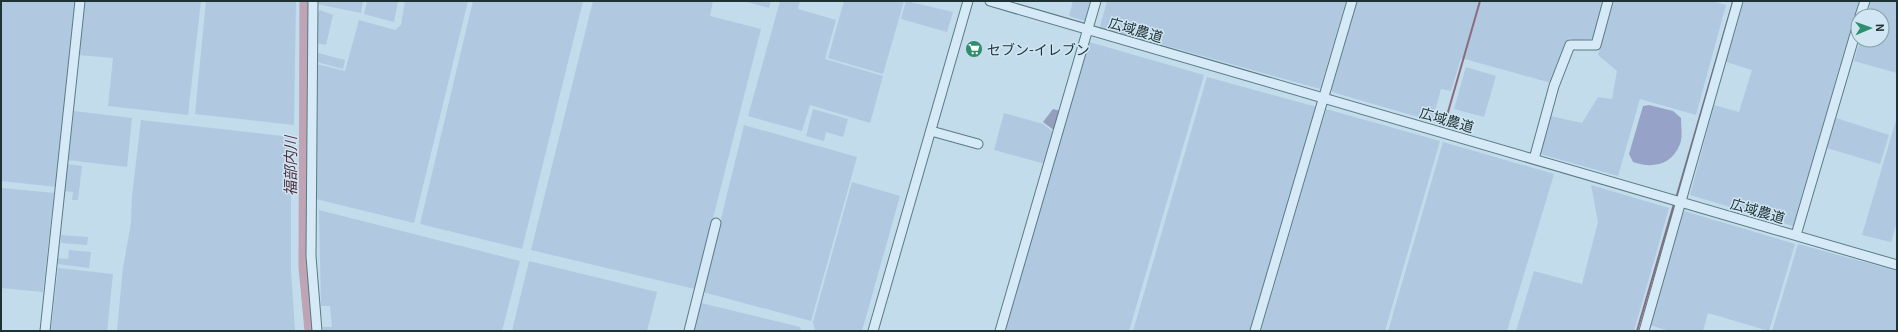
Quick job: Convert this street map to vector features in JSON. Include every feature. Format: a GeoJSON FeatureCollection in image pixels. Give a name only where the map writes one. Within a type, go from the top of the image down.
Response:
{"type":"FeatureCollection","features":[{"type":"Feature","properties":{"kind":"street"},"geometry":{"type":"LineString","coordinates":[[45,331],[80,1]]}},
{"type":"Feature","properties":{"kind":"street"},"geometry":{"type":"LineString","coordinates":[[313,1],[311,256],[317,331]]}},
{"type":"Feature","properties":{"kind":"street"},"geometry":{"type":"LineString","coordinates":[[873,331],[968,1]]}},
{"type":"Feature","properties":{"kind":"street","name":"広域農道"},"geometry":{"type":"LineString","coordinates":[[990,1],[1897,265]]}},
{"type":"Feature","properties":{"kind":"street"},"geometry":{"type":"LineString","coordinates":[[1000,331],[1096,1]]}},
{"type":"Feature","properties":{"kind":"street"},"geometry":{"type":"LineString","coordinates":[[1255,331],[1352,1]]}},
{"type":"Feature","properties":{"kind":"street"},"geometry":{"type":"LineString","coordinates":[[1534,159],[1554,86],[1570,45],[1596,45],[1608,1]]}},
{"type":"Feature","properties":{"kind":"street"},"geometry":{"type":"LineString","coordinates":[[1644,331],[1738,1]]}},
{"type":"Feature","properties":{"kind":"street"},"geometry":{"type":"LineString","coordinates":[[1796,235],[1851,48]]}},
{"type":"Feature","properties":{"kind":"street"},"geometry":{"type":"LineString","coordinates":[[931,131],[978,144]]}},
{"type":"Feature","properties":{"kind":"street"},"geometry":{"type":"LineString","coordinates":[[689,331],[716,223]]}},
{"type":"Feature","properties":{"kind":"shaded area"},"geometry":{"type":"Polygon","coordinates":[[[1,1],[75,1],[57,187],[1,181],[1,1]]]}},
{"type":"Feature","properties":{"kind":"shaded area"},"geometry":{"type":"Polygon","coordinates":[[[84,1],[201,1],[188,115],[108,106],[113,58],[78,55],[84,1]]]}},
{"type":"Feature","properties":{"kind":"shaded area"},"geometry":{"type":"Polygon","coordinates":[[[206,1],[296,1],[294,125],[195,114],[206,1]]]}},
{"type":"Feature","properties":{"kind":"shaded area"},"geometry":{"type":"Polygon","coordinates":[[[317,1],[363,1],[361,13],[317,4],[317,1]]]}},
{"type":"Feature","properties":{"kind":"shaded area"},"geometry":{"type":"Polygon","coordinates":[[[367,1],[398,1],[394,22],[364,14],[367,1]]]}},
{"type":"Feature","properties":{"kind":"shaded area"},"geometry":{"type":"Polygon","coordinates":[[[405,1],[468,1],[414,223],[316,199],[316,64],[345,71],[359,20],[395,30],[401,25],[405,1]]]}},
{"type":"Feature","properties":{"kind":"shaded area"},"geometry":{"type":"Polygon","coordinates":[[[473,1],[583,1],[522,249],[420,224],[473,1]]]}},
{"type":"Feature","properties":{"kind":"shaded area"},"geometry":{"type":"Polygon","coordinates":[[[593,1],[713,1],[710,16],[761,29],[695,289],[531,250],[593,1]]]}},
{"type":"Feature","properties":{"kind":"shaded area"},"geometry":{"type":"Polygon","coordinates":[[[743,1],[771,1],[769,8],[743,1]]]}},
{"type":"Feature","properties":{"kind":"shaded area"},"geometry":{"type":"Polygon","coordinates":[[[780,1],[800,1],[798,9],[836,20],[825,59],[883,76],[870,123],[810,105],[802,131],[748,116],[780,1]]]}},
{"type":"Feature","properties":{"kind":"shaded area"},"geometry":{"type":"Polygon","coordinates":[[[844,1],[904,1],[883,74],[828,58],[844,1]]]}},
{"type":"Feature","properties":{"kind":"shaded area"},"geometry":{"type":"Polygon","coordinates":[[[906,1],[953,12],[947,32],[901,19],[906,1]]]}},
{"type":"Feature","properties":{"kind":"shaded area"},"geometry":{"type":"Polygon","coordinates":[[[1073,1],[1090,1],[1085,21],[1069,16],[1073,1]]]}},
{"type":"Feature","properties":{"kind":"shaded area"},"geometry":{"type":"Polygon","coordinates":[[[1107,1],[1346,1],[1320,89],[1100,27],[1107,1]]]}},
{"type":"Feature","properties":{"kind":"shaded area"},"geometry":{"type":"Polygon","coordinates":[[[1357,1],[1605,1],[1594,39],[1575,40],[1569,38],[1551,83],[1461,58],[1451,91],[1441,89],[1432,121],[1332,92],[1357,1]]]}},
{"type":"Feature","properties":{"kind":"shaded area"},"geometry":{"type":"Polygon","coordinates":[[[1614,1],[1712,1],[1726,5],[1696,115],[1640,99],[1618,176],[1540,154],[1551,116],[1582,123],[1598,97],[1612,99],[1617,71],[1598,55],[1614,1]]]}},
{"type":"Feature","properties":{"kind":"shaded area"},"geometry":{"type":"Polygon","coordinates":[[[1744,1],[1859,1],[1857,8],[1850,8],[1850,32],[1793,226],[1690,195],[1714,105],[1739,112],[1752,70],[1726,62],[1744,1]]]}},
{"type":"Feature","properties":{"kind":"shaded area"},"geometry":{"type":"Polygon","coordinates":[[[1871,1],[1897,1],[1897,73],[1854,61],[1858,48],[1890,48],[1890,8],[1869,8],[1871,1]]]}},
{"type":"Feature","properties":{"kind":"shaded area"},"geometry":{"type":"Polygon","coordinates":[[[320,10],[333,15],[326,45],[316,43],[317,13],[320,10]]]}},
{"type":"Feature","properties":{"kind":"shaded area"},"geometry":{"type":"Polygon","coordinates":[[[1089,42],[1204,75],[1129,331],[1005,331],[1089,42]]]}},
{"type":"Feature","properties":{"kind":"shaded area"},"geometry":{"type":"Polygon","coordinates":[[[318,53],[345,60],[343,69],[317,62],[318,53]]]}},
{"type":"Feature","properties":{"kind":"shaded area"},"geometry":{"type":"Polygon","coordinates":[[[1466,67],[1496,76],[1484,117],[1454,109],[1466,67]]]}},
{"type":"Feature","properties":{"kind":"shaded area"},"geometry":{"type":"Polygon","coordinates":[[[1207,77],[1317,107],[1251,331],[1133,331],[1207,77]]]}},
{"type":"Feature","properties":{"kind":"shaded area"},"geometry":{"type":"Polygon","coordinates":[[[1649,105],[1673,111],[1681,118],[1681,138],[1680,144],[1676,151],[1667,161],[1654,165],[1633,162],[1629,154],[1643,106],[1649,105]]]}},
{"type":"Feature","properties":{"kind":"shaded area"},"geometry":{"type":"Polygon","coordinates":[[[813,109],[848,119],[843,137],[826,132],[824,141],[806,136],[813,109]]]}},
{"type":"Feature","properties":{"kind":"shaded area"},"geometry":{"type":"Polygon","coordinates":[[[1053,109],[1061,111],[1055,131],[1043,122],[1053,109]]]}},
{"type":"Feature","properties":{"kind":"shaded area"},"geometry":{"type":"Polygon","coordinates":[[[1326,109],[1440,141],[1385,331],[1261,331],[1326,109]]]}},
{"type":"Feature","properties":{"kind":"shaded area"},"geometry":{"type":"Polygon","coordinates":[[[74,111],[132,118],[127,167],[68,160],[74,111]]]}},
{"type":"Feature","properties":{"kind":"shaded area"},"geometry":{"type":"Polygon","coordinates":[[[1004,113],[1043,124],[1055,133],[1045,164],[994,150],[1004,113]]]}},
{"type":"Feature","properties":{"kind":"shaded area"},"geometry":{"type":"Polygon","coordinates":[[[1897,117],[1897,222],[1891,242],[1862,235],[1897,117]]]}},
{"type":"Feature","properties":{"kind":"shaded area"},"geometry":{"type":"Polygon","coordinates":[[[1836,118],[1889,135],[1880,164],[1827,148],[1836,118]]]}},
{"type":"Feature","properties":{"kind":"shaded area"},"geometry":{"type":"Polygon","coordinates":[[[141,120],[291,137],[291,271],[295,331],[117,331],[123,268],[131,223],[132,196],[141,120]]]}},
{"type":"Feature","properties":{"kind":"shaded area"},"geometry":{"type":"Polygon","coordinates":[[[744,125],[857,157],[811,321],[703,292],[744,125]]]}},
{"type":"Feature","properties":{"kind":"shaded area"},"geometry":{"type":"Polygon","coordinates":[[[1443,142],[1554,174],[1507,331],[1388,331],[1443,142]]]}},
{"type":"Feature","properties":{"kind":"shaded area"},"geometry":{"type":"Polygon","coordinates":[[[67,164],[82,166],[78,200],[72,200],[73,192],[64,191],[67,164]]]}},
{"type":"Feature","properties":{"kind":"shaded area"},"geometry":{"type":"Polygon","coordinates":[[[852,182],[900,196],[862,331],[815,331],[813,322],[852,182]]]}},
{"type":"Feature","properties":{"kind":"shaded area"},"geometry":{"type":"Polygon","coordinates":[[[1591,185],[1669,208],[1634,331],[1516,331],[1534,271],[1582,284],[1598,222],[1591,185]]]}},
{"type":"Feature","properties":{"kind":"shaded area"},"geometry":{"type":"Polygon","coordinates":[[[1,188],[54,193],[43,292],[1,288],[1,188]]]}},
{"type":"Feature","properties":{"kind":"shaded area"},"geometry":{"type":"Polygon","coordinates":[[[319,210],[520,261],[502,331],[323,331],[323,327],[332,327],[330,306],[321,306],[319,210]]]}},
{"type":"Feature","properties":{"kind":"shaded area"},"geometry":{"type":"Polygon","coordinates":[[[1684,211],[1795,244],[1769,331],[1708,313],[1703,331],[1669,331],[1650,325],[1684,211]]]}},
{"type":"Feature","properties":{"kind":"shaded area"},"geometry":{"type":"Polygon","coordinates":[[[61,235],[88,237],[87,245],[61,243],[61,235]]]}},
{"type":"Feature","properties":{"kind":"shaded area"},"geometry":{"type":"Polygon","coordinates":[[[1798,244],[1897,271],[1897,331],[1772,331],[1798,244]]]}},
{"type":"Feature","properties":{"kind":"shaded area"},"geometry":{"type":"Polygon","coordinates":[[[69,250],[91,252],[89,268],[57,264],[58,258],[68,259],[69,250]]]}},
{"type":"Feature","properties":{"kind":"shaded area"},"geometry":{"type":"Polygon","coordinates":[[[529,261],[657,292],[647,331],[512,331],[529,261]]]}},
{"type":"Feature","properties":{"kind":"shaded area"},"geometry":{"type":"Polygon","coordinates":[[[58,268],[113,274],[107,331],[51,331],[58,268]]]}},
{"type":"Feature","properties":{"kind":"shaded area"},"geometry":{"type":"Polygon","coordinates":[[[701,303],[800,327],[801,331],[694,331],[701,303]]]}},
{"type":"Feature","properties":{"kind":"waterway","name":"福部内川"},"geometry":{"type":"LineString","coordinates":[[306,1],[305,267],[311,331]]}},
{"type":"Feature","properties":{"kind":"waterway"},"geometry":{"type":"LineString","coordinates":[[1444,126],[1480,1]]}},
{"type":"Feature","properties":{"kind":"waterway"},"geometry":{"type":"LineString","coordinates":[[1677,195],[1733,2]]}},
{"type":"Feature","properties":{"kind":"waterway"},"geometry":{"type":"LineString","coordinates":[[1637,331],[1674,204]]}},
{"type":"Feature","properties":{"kind":"place","name":"セブン-イレブン"},"geometry":{"type":"Point","coordinates":[974,49]}}]}
